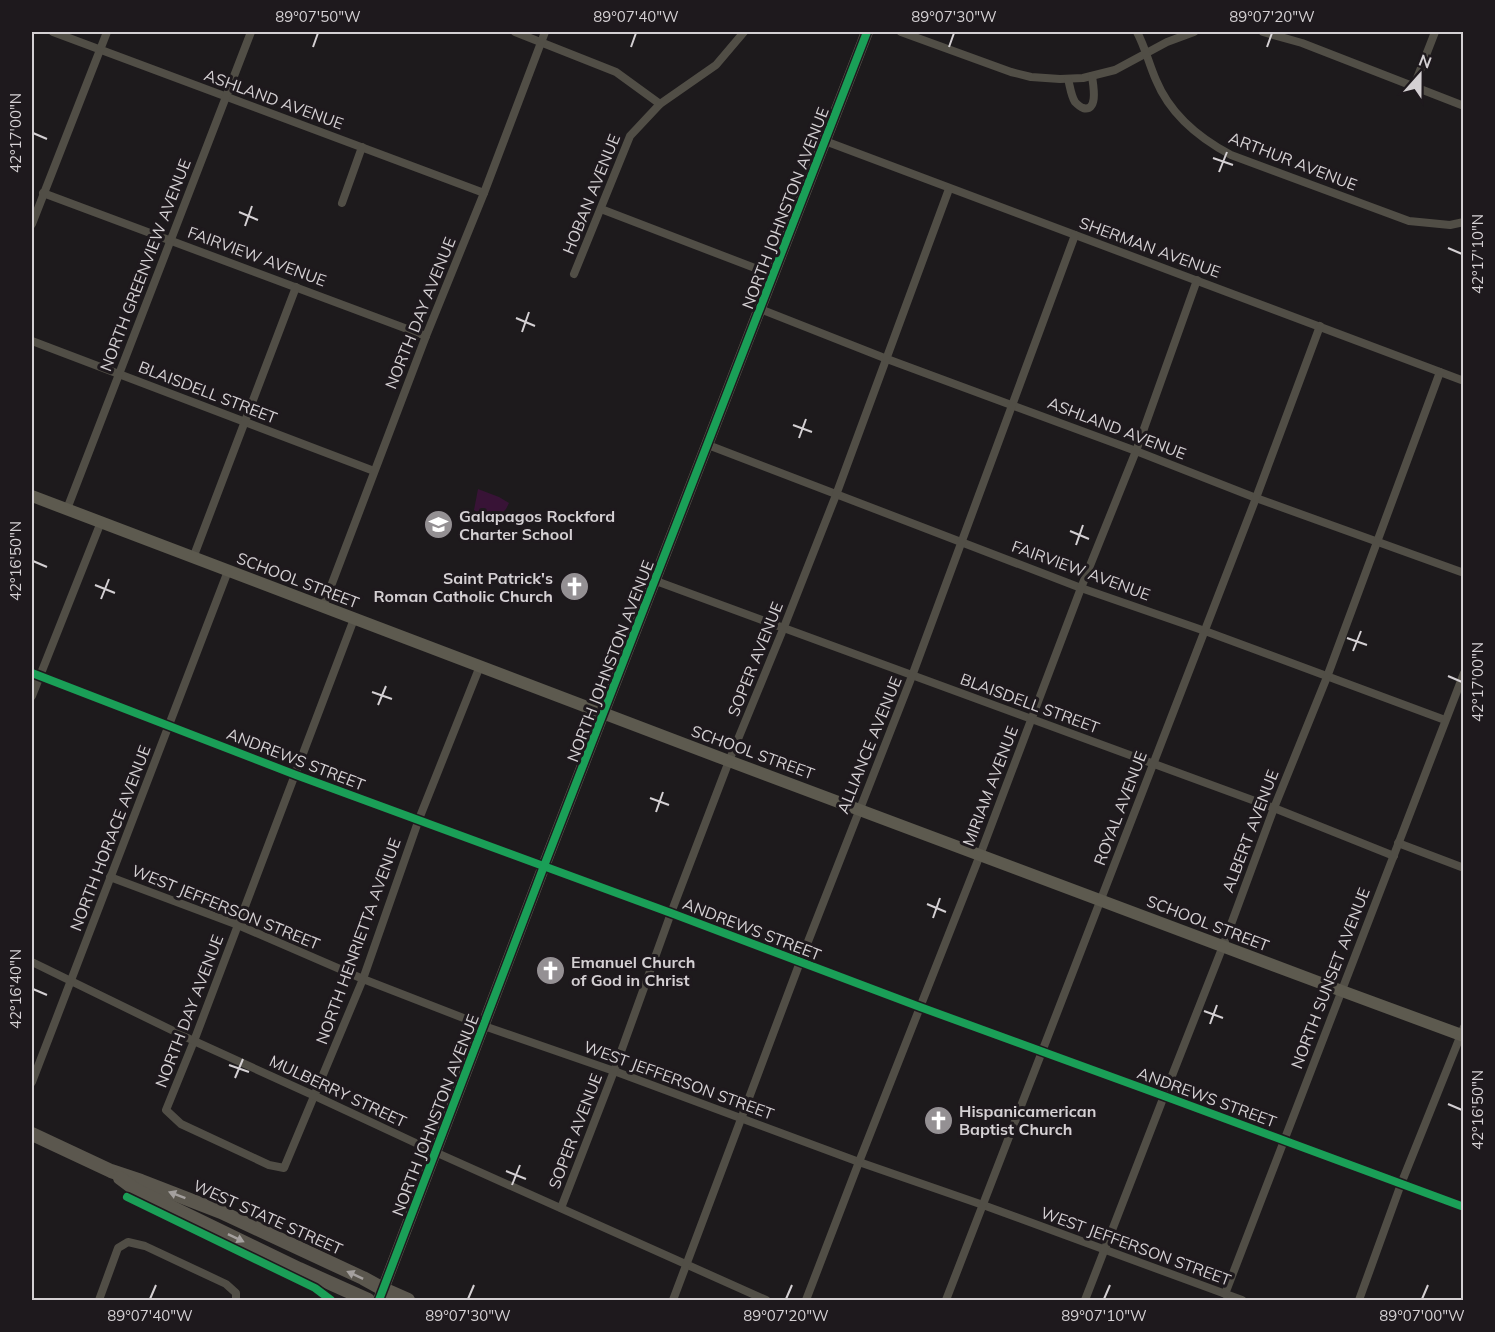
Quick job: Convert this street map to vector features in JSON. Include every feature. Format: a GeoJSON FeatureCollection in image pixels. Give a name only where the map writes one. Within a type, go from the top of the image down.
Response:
{"type":"FeatureCollection","features":[{"type":"Feature","properties":{"kind":"main road","name":"NORTH JOHNSTON AVENUE"},"geometry":{"type":"LineString","coordinates":[[381,1295],[544,866],[867,32]]}},
{"type":"Feature","properties":{"kind":"main road","name":"SCHOOL STREET"},"geometry":{"type":"LineString","coordinates":[[32,496],[1342,991],[1463,1032]]}},
{"type":"Feature","properties":{"kind":"main road","name":"WEST STATE STREET"},"geometry":{"type":"LineString","coordinates":[[32,1134],[111,1171],[221,1212],[363,1278],[381,1295],[408,1300]]}},
{"type":"Feature","properties":{"kind":"main road","name":"WEST STATE STREET"},"geometry":{"type":"LineString","coordinates":[[111,1171],[136,1190],[368,1300]]}},
{"type":"Feature","properties":{"kind":"street","name":"ASHLAND AVENUE"},"geometry":{"type":"LineString","coordinates":[[53,32],[484,193]]}},
{"type":"Feature","properties":{"kind":"street"},"geometry":{"type":"LineString","coordinates":[[32,224],[108,32]]}},
{"type":"Feature","properties":{"kind":"street","name":"NORTH GREENVIEW AVENUE"},"geometry":{"type":"LineString","coordinates":[[67,509],[251,32]]}},
{"type":"Feature","properties":{"kind":"street"},"geometry":{"type":"LineString","coordinates":[[515,32],[616,72],[660,104]]}},
{"type":"Feature","properties":{"kind":"street","name":"NORTH DAY AVENUE"},"geometry":{"type":"LineString","coordinates":[[323,607],[545,32]]}},
{"type":"Feature","properties":{"kind":"street","name":"HOBAN AVENUE"},"geometry":{"type":"LineString","coordinates":[[574,274],[630,136],[660,104],[716,65],[744,32]]}},
{"type":"Feature","properties":{"kind":"street"},"geometry":{"type":"LineString","coordinates":[[901,32],[1011,72],[1031,77],[1068,79],[1115,70],[1147,52],[1194,32]]}},
{"type":"Feature","properties":{"kind":"street","name":"ARTHUR AVENUE"},"geometry":{"type":"LineString","coordinates":[[1137,32],[1166,100],[1183,121],[1216,147],[1231,155],[1409,221],[1450,225],[1463,223]]}},
{"type":"Feature","properties":{"kind":"street"},"geometry":{"type":"LineString","coordinates":[[1263,32],[1302,44],[1464,106]]}},
{"type":"Feature","properties":{"kind":"street"},"geometry":{"type":"LineString","coordinates":[[1414,86],[1435,32]]}},
{"type":"Feature","properties":{"kind":"street"},"geometry":{"type":"LineString","coordinates":[[1068,79],[1075,102],[1083,108],[1088,108],[1094,96],[1092,76]]}},
{"type":"Feature","properties":{"kind":"street","name":"SHERMAN AVENUE"},"geometry":{"type":"LineString","coordinates":[[825,141],[1464,381]]}},
{"type":"Feature","properties":{"kind":"street"},"geometry":{"type":"LineString","coordinates":[[342,203],[362,147]]}},
{"type":"Feature","properties":{"kind":"street","name":"SOPER AVENUE"},"geometry":{"type":"LineString","coordinates":[[561,1208],[729,761],[836,495],[950,189]]}},
{"type":"Feature","properties":{"kind":"street","name":"FAIRVIEW AVENUE"},"geometry":{"type":"LineString","coordinates":[[44,193],[426,336]]}},
{"type":"Feature","properties":{"kind":"street"},"geometry":{"type":"LineString","coordinates":[[601,209],[773,274]]}},
{"type":"Feature","properties":{"kind":"street","name":"ALLIANCE AVENUE"},"geometry":{"type":"LineString","coordinates":[[673,1300],[800,962],[912,676],[1075,236]]}},
{"type":"Feature","properties":{"kind":"street","name":"MIRIAM AVENUE"},"geometry":{"type":"LineString","coordinates":[[806,1300],[1136,451],[1197,280]]}},
{"type":"Feature","properties":{"kind":"street"},"geometry":{"type":"LineString","coordinates":[[193,558],[296,287]]}},
{"type":"Feature","properties":{"kind":"street","name":"ASHLAND AVENUE"},"geometry":{"type":"LineString","coordinates":[[760,309],[1256,498],[1464,573]]}},
{"type":"Feature","properties":{"kind":"street","name":"ROYAL AVENUE"},"geometry":{"type":"LineString","coordinates":[[946,1300],[1205,631],[1320,326]]}},
{"type":"Feature","properties":{"kind":"street","name":"BLAISDELL STREET"},"geometry":{"type":"LineString","coordinates":[[32,341],[374,471]]}},
{"type":"Feature","properties":{"kind":"street","name":"ALBERT AVENUE"},"geometry":{"type":"LineString","coordinates":[[1085,1300],[1223,946],[1274,808],[1327,677],[1440,372]]}},
{"type":"Feature","properties":{"kind":"street","name":"FAIRVIEW AVENUE"},"geometry":{"type":"LineString","coordinates":[[708,445],[1081,588],[1205,631],[1445,720]]}},
{"type":"Feature","properties":{"kind":"street"},"geometry":{"type":"LineString","coordinates":[[32,696],[35,674],[101,522]]}},
{"type":"Feature","properties":{"kind":"street","name":"NORTH HORACE AVENUE"},"geometry":{"type":"LineString","coordinates":[[32,1082],[228,571]]}},
{"type":"Feature","properties":{"kind":"street","name":"BLAISDELL STREET"},"geometry":{"type":"LineString","coordinates":[[656,581],[1274,808],[1394,856]]}},
{"type":"Feature","properties":{"kind":"street","name":"NORTH DAY AVENUE"},"geometry":{"type":"LineString","coordinates":[[166,1110],[354,619]]}},
{"type":"Feature","properties":{"kind":"street","name":"NORTH HENRIETTA AVENUE"},"geometry":{"type":"LineString","coordinates":[[166,1110],[181,1124],[268,1165],[284,1168],[363,979],[419,819],[480,666]]}},
{"type":"Feature","properties":{"kind":"street","name":"NORTH SUNSET AVENUE"},"geometry":{"type":"LineString","coordinates":[[1226,1294],[1445,720],[1459,698],[1464,673]]}},
{"type":"Feature","properties":{"kind":"street","name":"ANDREWS STREET"},"geometry":{"type":"LineString","coordinates":[[35,674],[296,775],[1464,1208]]}},
{"type":"Feature","properties":{"kind":"street"},"geometry":{"type":"LineString","coordinates":[[1398,843],[1464,868]]}},
{"type":"Feature","properties":{"kind":"street","name":"WEST JEFFERSON STREET"},"geometry":{"type":"LineString","coordinates":[[110,877],[238,925],[363,979],[484,1026],[614,1071],[858,1162],[1242,1300]]}},
{"type":"Feature","properties":{"kind":"street","name":"MULBERRY STREET"},"geometry":{"type":"LineString","coordinates":[[32,962],[194,1041],[435,1152],[766,1300]]}},
{"type":"Feature","properties":{"kind":"street"},"geometry":{"type":"LineString","coordinates":[[1359,1300],[1401,1184],[1463,1032]]}},
{"type":"Feature","properties":{"kind":"street"},"geometry":{"type":"LineString","coordinates":[[99,1300],[118,1248],[128,1242],[146,1246],[226,1284],[236,1293],[236,1300]]}},
{"type":"Feature","properties":{"kind":"shaded area"},"geometry":{"type":"Polygon","coordinates":[[[478,489],[509,503],[491,524],[485,522],[486,520],[474,510],[478,489]]]}},
{"type":"Feature","properties":{"kind":"cycle path"},"geometry":{"type":"LineString","coordinates":[[379,1300],[544,866],[867,32]]}},
{"type":"Feature","properties":{"kind":"cycle path"},"geometry":{"type":"LineString","coordinates":[[32,673],[296,775],[1464,1207]]}},
{"type":"Feature","properties":{"kind":"cycle path"},"geometry":{"type":"LineString","coordinates":[[127,1197],[315,1288],[331,1300]]}},
{"type":"Feature","properties":{"kind":"place","name":"Galapagos Rockford Charter School"},"geometry":{"type":"Point","coordinates":[438,525]}},
{"type":"Feature","properties":{"kind":"place","name":"Saint Patrick's Roman Catholic Church"},"geometry":{"type":"Point","coordinates":[574,587]}},
{"type":"Feature","properties":{"kind":"place","name":"Emanuel Church of God in Christ"},"geometry":{"type":"Point","coordinates":[550,971]}},
{"type":"Feature","properties":{"kind":"place","name":"Hispanicamerican Baptist Church"},"geometry":{"type":"Point","coordinates":[938,1120]}}]}
